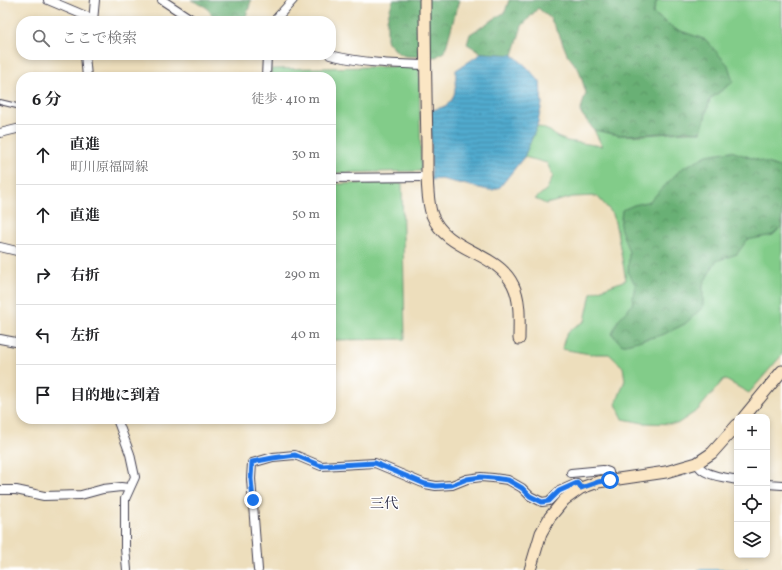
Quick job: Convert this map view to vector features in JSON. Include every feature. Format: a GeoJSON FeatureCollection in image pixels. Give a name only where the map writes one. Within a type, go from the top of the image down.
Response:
{"type":"FeatureCollection","features":[{"type":"Feature","properties":{"kind":"street"},"geometry":{"type":"LineString","coordinates":[[48,0],[84,16]]}},
{"type":"Feature","properties":{"kind":"street"},"geometry":{"type":"LineString","coordinates":[[93,16],[95,0]]}},
{"type":"Feature","properties":{"kind":"street"},"geometry":{"type":"LineString","coordinates":[[162,0],[186,16]]}},
{"type":"Feature","properties":{"kind":"street"},"geometry":{"type":"LineString","coordinates":[[279,16],[293,0]]}},
{"type":"Feature","properties":{"kind":"street"},"geometry":{"type":"LineString","coordinates":[[425,0],[427,177],[432,216],[441,230],[449,238],[493,263],[508,276],[514,286],[517,296],[519,339]]}},
{"type":"Feature","properties":{"kind":"street"},"geometry":{"type":"LineString","coordinates":[[336,56],[377,63],[425,65]]}},
{"type":"Feature","properties":{"kind":"street"},"geometry":{"type":"LineString","coordinates":[[85,60],[87,72]]}},
{"type":"Feature","properties":{"kind":"street"},"geometry":{"type":"LineString","coordinates":[[266,60],[266,72]]}},
{"type":"Feature","properties":{"kind":"street"},"geometry":{"type":"LineString","coordinates":[[0,132],[16,129]]}},
{"type":"Feature","properties":{"kind":"street"},"geometry":{"type":"LineString","coordinates":[[336,178],[427,177]]}},
{"type":"Feature","properties":{"kind":"street"},"geometry":{"type":"LineString","coordinates":[[0,247],[16,251]]}},
{"type":"Feature","properties":{"kind":"street"},"geometry":{"type":"LineString","coordinates":[[0,339],[16,342]]}},
{"type":"Feature","properties":{"kind":"street"},"geometry":{"type":"LineString","coordinates":[[746,414],[782,371]]}},
{"type":"Feature","properties":{"kind":"street"},"geometry":{"type":"LineString","coordinates":[[119,424],[130,454],[135,477],[124,498],[127,570]]}},
{"type":"Feature","properties":{"kind":"street"},"geometry":{"type":"LineString","coordinates":[[258,570],[251,479],[252,462],[295,455],[321,466],[375,463],[425,484],[436,486],[452,485],[467,479],[481,477],[508,480],[522,488],[530,496],[542,502],[546,502],[559,491],[579,485],[666,472],[697,463],[712,453],[734,428]]}},
{"type":"Feature","properties":{"kind":"street"},"geometry":{"type":"LineString","coordinates":[[697,463],[699,468],[707,473],[734,479]]}},
{"type":"Feature","properties":{"kind":"street"},"geometry":{"type":"LineString","coordinates":[[571,473],[603,470],[609,472],[610,480]]}},
{"type":"Feature","properties":{"kind":"street"},"geometry":{"type":"LineString","coordinates":[[530,570],[541,533],[554,512],[579,485],[586,471]]}},
{"type":"Feature","properties":{"kind":"street"},"geometry":{"type":"LineString","coordinates":[[770,484],[782,485]]}},
{"type":"Feature","properties":{"kind":"street"},"geometry":{"type":"LineString","coordinates":[[0,490],[16,490],[44,496],[81,495],[103,489],[121,487],[129,488]]}},
{"type":"Feature","properties":{"kind":"street"},"geometry":{"type":"LineString","coordinates":[[546,502],[548,507],[554,512]]}},
{"type":"Feature","properties":{"kind":"lane"},"geometry":{"type":"LineString","coordinates":[[0,102],[16,106]]}},
{"type":"Feature","properties":{"kind":"green space"},"geometry":{"type":"Polygon","coordinates":[[[191,0],[251,0],[246,16],[213,16],[206,7],[191,0]]]}},
{"type":"Feature","properties":{"kind":"green space"},"geometry":{"type":"Polygon","coordinates":[[[393,0],[459,0],[445,51],[436,57],[405,56],[398,53],[387,41],[387,19],[393,0]]]}},
{"type":"Feature","properties":{"kind":"green space"},"geometry":{"type":"Polygon","coordinates":[[[509,0],[657,0],[653,13],[675,29],[706,40],[728,65],[733,82],[710,99],[701,132],[688,131],[619,135],[594,130],[580,112],[586,93],[579,70],[567,54],[559,34],[550,18],[538,8],[522,26],[513,55],[482,53],[467,44],[470,34],[505,12],[509,0]]]}},
{"type":"Feature","properties":{"kind":"green space"},"geometry":{"type":"Polygon","coordinates":[[[657,0],[782,0],[782,355],[749,393],[724,379],[698,410],[677,424],[643,423],[623,419],[616,404],[625,380],[623,367],[609,354],[590,354],[562,349],[569,332],[585,321],[591,293],[626,280],[617,231],[613,214],[597,196],[573,197],[546,204],[535,199],[547,189],[553,176],[547,163],[524,157],[537,126],[550,131],[557,137],[567,141],[602,146],[594,130],[616,135],[701,132],[710,99],[733,82],[706,40],[675,29],[653,13],[657,0]]]}},
{"type":"Feature","properties":{"kind":"green space"},"geometry":{"type":"Polygon","coordinates":[[[419,66],[421,171],[336,173],[336,72],[271,72],[271,69],[419,66]]]}},
{"type":"Feature","properties":{"kind":"green space"},"geometry":{"type":"Polygon","coordinates":[[[731,151],[782,168],[782,226],[773,235],[747,240],[737,254],[716,261],[703,284],[703,307],[685,324],[662,335],[622,345],[612,334],[618,320],[632,305],[635,284],[628,273],[629,252],[620,227],[622,210],[650,201],[681,169],[707,155],[731,151]]]}},
{"type":"Feature","properties":{"kind":"green space"},"geometry":{"type":"Polygon","coordinates":[[[402,183],[405,339],[336,340],[336,184],[402,183]]]}},
{"type":"Feature","properties":{"kind":"water"},"geometry":{"type":"Polygon","coordinates":[[[482,53],[513,55],[527,67],[540,82],[542,104],[537,126],[524,157],[500,187],[493,190],[441,179],[431,180],[431,110],[440,108],[451,101],[455,91],[456,70],[482,53]]]}},
{"type":"Feature","properties":{"kind":"waterway"},"geometry":{"type":"LineString","coordinates":[[699,570],[747,570]]}},
{"type":"Feature","properties":{"kind":"district","name":"三代"},"geometry":{"type":"Point","coordinates":[384,504]}},
{"type":"Feature","properties":{"kind":"route"},"geometry":{"type":"LineString","coordinates":[[253,500],[251,479],[252,462],[295,455],[321,466],[375,463],[425,484],[436,486],[452,485],[467,479],[481,477],[508,480],[522,488],[530,496],[542,502],[549,501],[559,491],[577,483],[581,488],[598,482],[610,480]]}}]}
